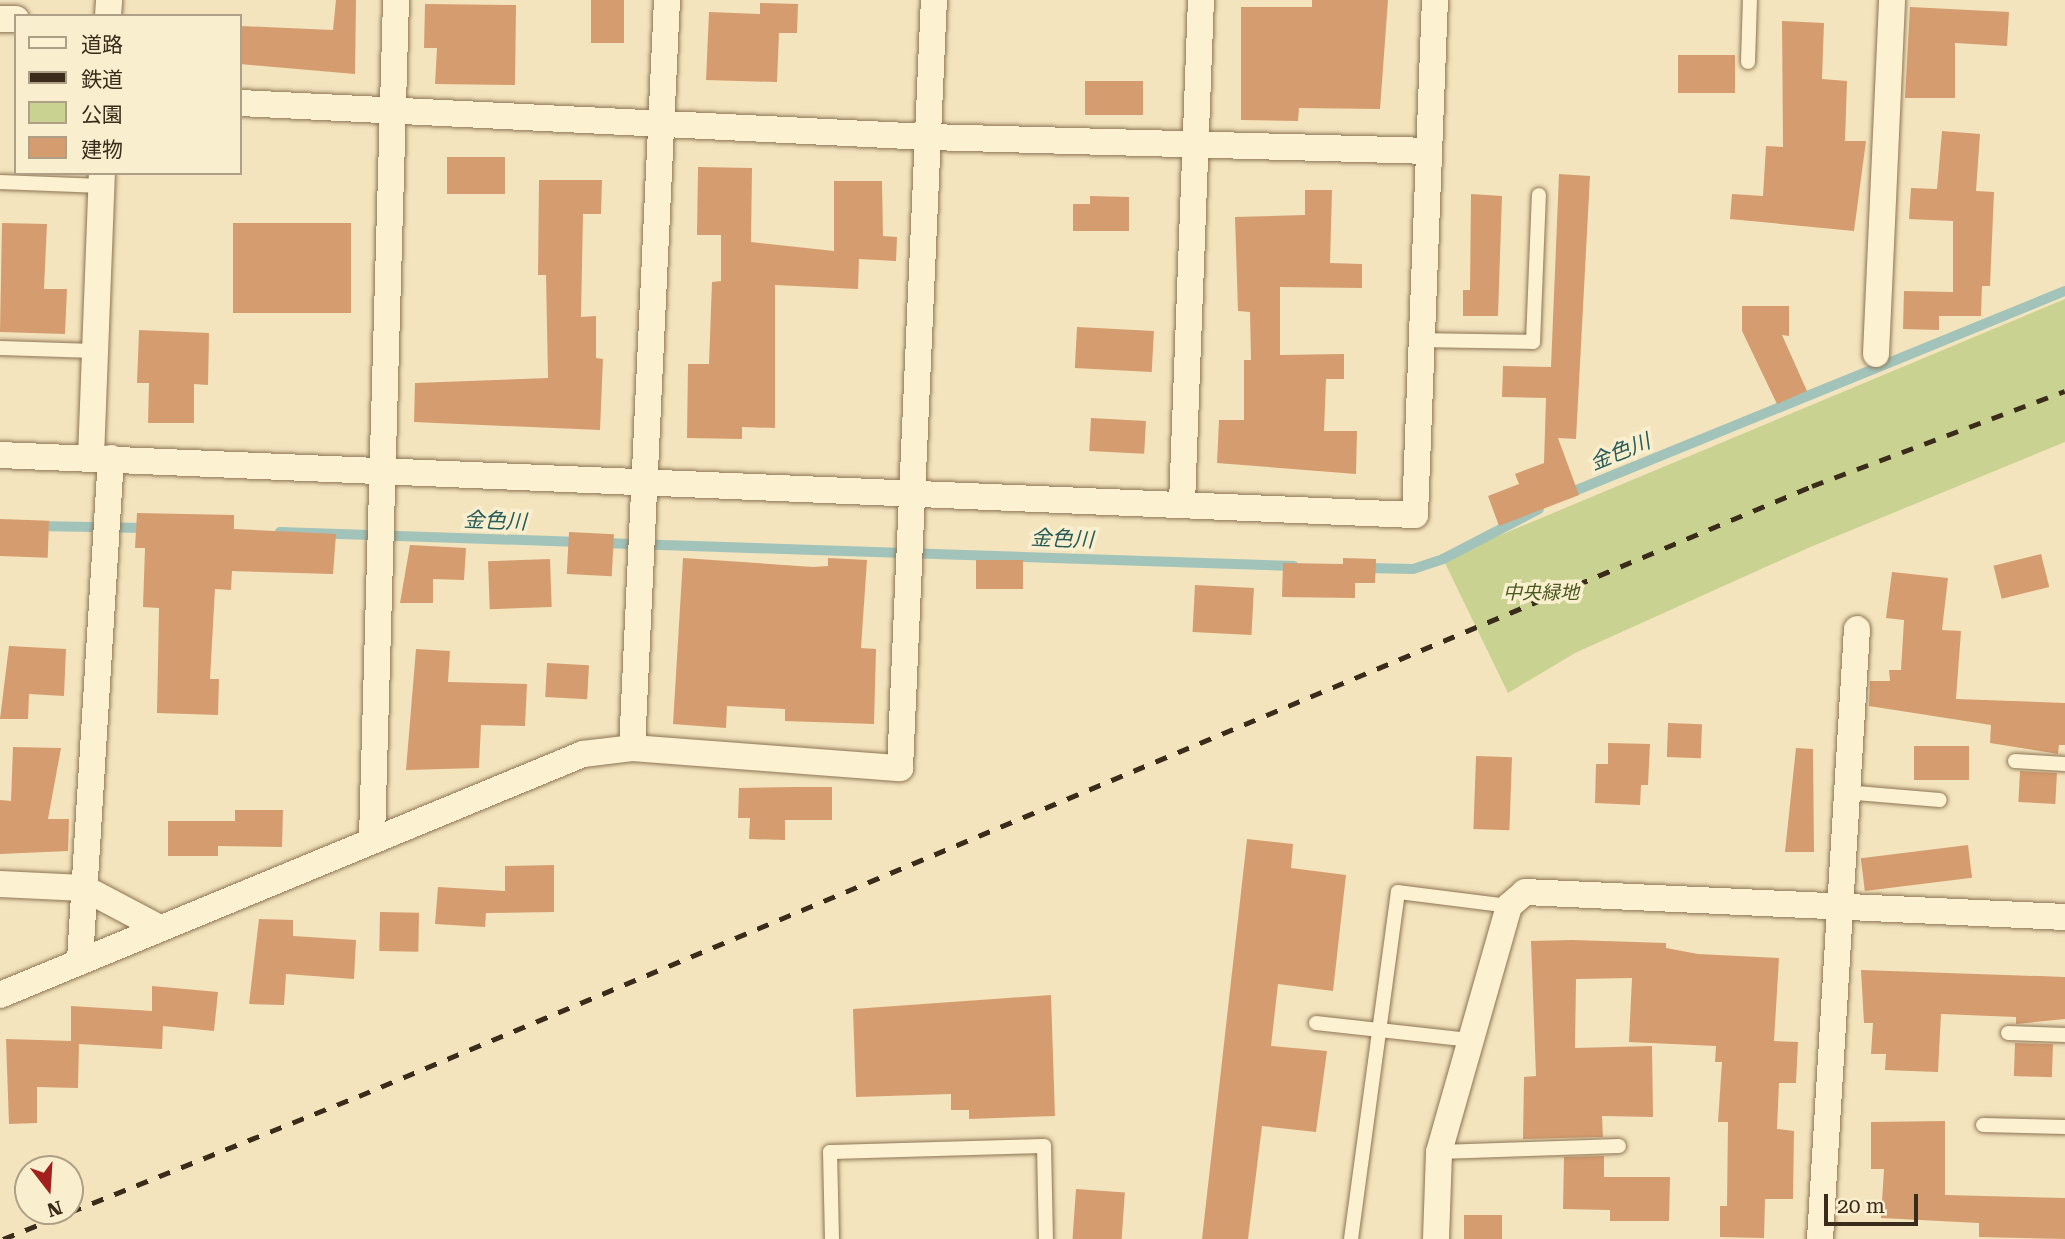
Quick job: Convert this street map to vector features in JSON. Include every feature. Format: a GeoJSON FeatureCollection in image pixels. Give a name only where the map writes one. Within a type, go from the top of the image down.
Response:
{"type":"FeatureCollection","features":[{"type":"Feature","properties":{"kind":"street"},"geometry":{"type":"LineString","coordinates":[[372,838],[379,470],[396,0]]}},
{"type":"Feature","properties":{"kind":"street"},"geometry":{"type":"LineString","coordinates":[[632,748],[649,483],[667,0]]}},
{"type":"Feature","properties":{"kind":"street"},"geometry":{"type":"LineString","coordinates":[[0,995],[372,838],[583,754],[632,748],[900,768],[915,493],[934,0]]}},
{"type":"Feature","properties":{"kind":"street"},"geometry":{"type":"LineString","coordinates":[[1182,503],[1201,0]]}},
{"type":"Feature","properties":{"kind":"street"},"geometry":{"type":"LineString","coordinates":[[0,455],[1182,503],[1415,515],[1435,0]]}},
{"type":"Feature","properties":{"kind":"street"},"geometry":{"type":"LineString","coordinates":[[1875,354],[1892,0]]}},
{"type":"Feature","properties":{"kind":"street"},"geometry":{"type":"LineString","coordinates":[[242,103],[663,119],[929,137],[1194,142],[1429,151]]}},
{"type":"Feature","properties":{"kind":"street"},"geometry":{"type":"LineString","coordinates":[[80,960],[101,458],[95,351],[102,179]]}},
{"type":"Feature","properties":{"kind":"street"},"geometry":{"type":"LineString","coordinates":[[1820,1239],[1835,908],[1857,629]]}},
{"type":"Feature","properties":{"kind":"street"},"geometry":{"type":"LineString","coordinates":[[0,884],[84,888],[158,927]]}},
{"type":"Feature","properties":{"kind":"street"},"geometry":{"type":"LineString","coordinates":[[1436,1239],[1439,1152],[1509,906],[1525,892],[2065,917]]}},
{"type":"Feature","properties":{"kind":"lane"},"geometry":{"type":"LineString","coordinates":[[1748,62],[1750,0]]}},
{"type":"Feature","properties":{"kind":"lane"},"geometry":{"type":"LineString","coordinates":[[0,182],[102,179]]}},
{"type":"Feature","properties":{"kind":"lane"},"geometry":{"type":"LineString","coordinates":[[1422,340],[1533,342],[1539,195]]}},
{"type":"Feature","properties":{"kind":"lane"},"geometry":{"type":"LineString","coordinates":[[0,348],[95,351]]}},
{"type":"Feature","properties":{"kind":"lane"},"geometry":{"type":"LineString","coordinates":[[2015,761],[2065,764]]}},
{"type":"Feature","properties":{"kind":"lane"},"geometry":{"type":"LineString","coordinates":[[1844,792],[1940,800]]}},
{"type":"Feature","properties":{"kind":"lane"},"geometry":{"type":"LineString","coordinates":[[1351,1239],[1376,1030],[1398,892],[1509,906]]}},
{"type":"Feature","properties":{"kind":"lane"},"geometry":{"type":"LineString","coordinates":[[1316,1023],[1471,1040]]}},
{"type":"Feature","properties":{"kind":"lane"},"geometry":{"type":"LineString","coordinates":[[2008,1033],[2065,1035]]}},
{"type":"Feature","properties":{"kind":"lane"},"geometry":{"type":"LineString","coordinates":[[1983,1125],[2065,1127]]}},
{"type":"Feature","properties":{"kind":"lane"},"geometry":{"type":"LineString","coordinates":[[832,1239],[830,1152],[1044,1146],[1046,1239]]}},
{"type":"Feature","properties":{"kind":"lane"},"geometry":{"type":"LineString","coordinates":[[1439,1152],[1619,1146]]}},
{"type":"Feature","properties":{"kind":"green space","name":"中央緑地"},"geometry":{"type":"Polygon","coordinates":[[[2065,299],[2065,442],[1808,548],[1575,653],[1508,693],[1443,559],[2065,299]]]}},
{"type":"Feature","properties":{"kind":"building"},"geometry":{"type":"Polygon","coordinates":[[[336,0],[356,0],[355,74],[242,64],[242,26],[333,30],[336,0]]]}},
{"type":"Feature","properties":{"kind":"building"},"geometry":{"type":"Polygon","coordinates":[[[591,0],[624,0],[624,43],[591,43],[591,0]]]}},
{"type":"Feature","properties":{"kind":"building"},"geometry":{"type":"Polygon","coordinates":[[[1312,0],[1388,0],[1380,109],[1299,108],[1298,121],[1241,120],[1241,7],[1312,7],[1312,0]]]}},
{"type":"Feature","properties":{"kind":"building"},"geometry":{"type":"Polygon","coordinates":[[[760,3],[798,4],[797,33],[779,33],[777,82],[706,80],[709,12],[760,14],[760,3]]]}},
{"type":"Feature","properties":{"kind":"building"},"geometry":{"type":"Polygon","coordinates":[[[425,4],[516,5],[515,85],[435,84],[437,48],[424,48],[425,4]]]}},
{"type":"Feature","properties":{"kind":"building"},"geometry":{"type":"Polygon","coordinates":[[[1910,7],[2009,12],[2007,46],[1955,43],[1955,98],[1905,98],[1910,7]]]}},
{"type":"Feature","properties":{"kind":"building"},"geometry":{"type":"Polygon","coordinates":[[[1782,21],[1824,23],[1822,79],[1847,81],[1845,141],[1866,141],[1854,231],[1730,219],[1732,194],[1763,196],[1766,146],[1783,147],[1782,21]]]}},
{"type":"Feature","properties":{"kind":"building"},"geometry":{"type":"Polygon","coordinates":[[[1678,55],[1735,55],[1735,93],[1678,93],[1678,55]]]}},
{"type":"Feature","properties":{"kind":"building"},"geometry":{"type":"Polygon","coordinates":[[[1085,81],[1143,81],[1143,115],[1085,115],[1085,81]]]}},
{"type":"Feature","properties":{"kind":"building"},"geometry":{"type":"Polygon","coordinates":[[[1942,131],[1980,134],[1976,191],[1994,192],[1990,286],[1982,286],[1981,316],[1939,316],[1939,330],[1903,329],[1904,291],[1953,292],[1953,221],[1909,219],[1911,188],[1937,189],[1942,131]]]}},
{"type":"Feature","properties":{"kind":"building"},"geometry":{"type":"Polygon","coordinates":[[[447,157],[505,157],[505,194],[447,194],[447,157]]]}},
{"type":"Feature","properties":{"kind":"building"},"geometry":{"type":"Polygon","coordinates":[[[698,167],[752,168],[751,242],[834,251],[834,181],[882,181],[883,236],[897,237],[896,261],[859,259],[858,289],[775,285],[775,428],[742,427],[742,439],[687,438],[688,364],[709,364],[712,282],[721,281],[721,235],[697,235],[698,167]]]}},
{"type":"Feature","properties":{"kind":"building"},"geometry":{"type":"Polygon","coordinates":[[[1559,174],[1590,176],[1576,439],[1558,438],[1579,495],[1499,526],[1488,496],[1519,484],[1515,474],[1544,463],[1546,398],[1502,397],[1503,366],[1551,367],[1559,174]]]}},
{"type":"Feature","properties":{"kind":"building"},"geometry":{"type":"Polygon","coordinates":[[[539,180],[602,180],[601,214],[583,214],[581,317],[596,316],[596,358],[603,359],[600,430],[414,422],[415,383],[548,378],[546,275],[538,275],[539,180]]]}},
{"type":"Feature","properties":{"kind":"building"},"geometry":{"type":"Polygon","coordinates":[[[1305,190],[1332,190],[1330,263],[1362,264],[1362,288],[1280,287],[1280,355],[1344,354],[1344,379],[1326,379],[1324,431],[1357,431],[1356,474],[1217,463],[1219,420],[1244,420],[1244,360],[1251,360],[1250,312],[1238,311],[1235,217],[1305,215],[1305,190]]]}},
{"type":"Feature","properties":{"kind":"building"},"geometry":{"type":"Polygon","coordinates":[[[1471,194],[1502,196],[1498,316],[1463,316],[1463,290],[1470,290],[1471,194]]]}},
{"type":"Feature","properties":{"kind":"building"},"geometry":{"type":"Polygon","coordinates":[[[1090,196],[1129,197],[1129,231],[1073,231],[1073,204],[1090,204],[1090,196]]]}},
{"type":"Feature","properties":{"kind":"building"},"geometry":{"type":"Polygon","coordinates":[[[2,223],[47,224],[44,289],[67,289],[65,334],[0,332],[2,223]]]}},
{"type":"Feature","properties":{"kind":"building"},"geometry":{"type":"Polygon","coordinates":[[[233,223],[351,223],[351,313],[233,313],[233,223]]]}},
{"type":"Feature","properties":{"kind":"building"},"geometry":{"type":"Polygon","coordinates":[[[1742,306],[1789,306],[1789,336],[1782,335],[1807,391],[1777,404],[1742,331],[1742,306]]]}},
{"type":"Feature","properties":{"kind":"building"},"geometry":{"type":"Polygon","coordinates":[[[1077,327],[1154,331],[1152,372],[1075,368],[1077,327]]]}},
{"type":"Feature","properties":{"kind":"building"},"geometry":{"type":"Polygon","coordinates":[[[139,330],[209,333],[208,385],[194,384],[194,423],[148,423],[149,383],[137,383],[139,330]]]}},
{"type":"Feature","properties":{"kind":"building"},"geometry":{"type":"Polygon","coordinates":[[[1091,418],[1146,421],[1144,454],[1089,451],[1091,418]]]}},
{"type":"Feature","properties":{"kind":"building"},"geometry":{"type":"Polygon","coordinates":[[[137,513],[234,515],[234,529],[336,534],[333,574],[232,571],[231,590],[215,589],[210,679],[219,679],[218,715],[157,713],[159,608],[143,607],[145,548],[135,548],[137,513]]]}},
{"type":"Feature","properties":{"kind":"building"},"geometry":{"type":"Polygon","coordinates":[[[0,519],[49,521],[48,558],[0,556],[0,519]]]}},
{"type":"Feature","properties":{"kind":"building"},"geometry":{"type":"Polygon","coordinates":[[[569,532],[614,534],[612,576],[567,574],[569,532]]]}},
{"type":"Feature","properties":{"kind":"building"},"geometry":{"type":"Polygon","coordinates":[[[410,545],[466,548],[464,580],[433,579],[433,603],[400,603],[410,545]]]}},
{"type":"Feature","properties":{"kind":"building"},"geometry":{"type":"Polygon","coordinates":[[[2041,554],[2049,587],[2002,599],[1993,566],[2041,554]]]}},
{"type":"Feature","properties":{"kind":"building"},"geometry":{"type":"Polygon","coordinates":[[[683,558],[813,567],[828,566],[828,558],[867,560],[861,648],[876,649],[874,724],[785,721],[785,709],[727,706],[726,728],[673,724],[683,558]]]}},
{"type":"Feature","properties":{"kind":"building"},"geometry":{"type":"Polygon","coordinates":[[[1343,558],[1376,559],[1375,583],[1355,583],[1355,598],[1282,597],[1283,563],[1343,564],[1343,558]]]}},
{"type":"Feature","properties":{"kind":"building"},"geometry":{"type":"Polygon","coordinates":[[[550,559],[552,607],[490,609],[488,561],[550,559]]]}},
{"type":"Feature","properties":{"kind":"building"},"geometry":{"type":"Polygon","coordinates":[[[976,560],[1023,560],[1023,589],[976,589],[976,560]]]}},
{"type":"Feature","properties":{"kind":"building"},"geometry":{"type":"Polygon","coordinates":[[[1892,572],[1948,578],[1942,630],[1961,631],[1956,699],[2065,703],[2065,745],[2059,745],[2058,754],[1990,743],[1991,725],[1869,706],[1870,681],[1890,681],[1889,670],[1901,670],[1904,620],[1886,618],[1892,572]]]}},
{"type":"Feature","properties":{"kind":"building"},"geometry":{"type":"Polygon","coordinates":[[[1195,585],[1254,588],[1251,635],[1193,632],[1195,585]]]}},
{"type":"Feature","properties":{"kind":"building"},"geometry":{"type":"Polygon","coordinates":[[[9,646],[66,649],[64,696],[29,694],[28,719],[0,719],[9,646]]]}},
{"type":"Feature","properties":{"kind":"building"},"geometry":{"type":"Polygon","coordinates":[[[416,649],[450,651],[448,682],[527,684],[525,726],[481,725],[479,768],[406,770],[416,649]]]}},
{"type":"Feature","properties":{"kind":"building"},"geometry":{"type":"Polygon","coordinates":[[[547,663],[589,665],[587,699],[545,697],[547,663]]]}},
{"type":"Feature","properties":{"kind":"building"},"geometry":{"type":"Polygon","coordinates":[[[1668,723],[1702,724],[1701,758],[1667,757],[1668,723]]]}},
{"type":"Feature","properties":{"kind":"building"},"geometry":{"type":"Polygon","coordinates":[[[1608,743],[1650,744],[1648,785],[1641,785],[1640,805],[1595,803],[1596,764],[1608,764],[1608,743]]]}},
{"type":"Feature","properties":{"kind":"building"},"geometry":{"type":"Polygon","coordinates":[[[1914,746],[1969,746],[1969,780],[1914,780],[1914,746]]]}},
{"type":"Feature","properties":{"kind":"building"},"geometry":{"type":"Polygon","coordinates":[[[13,747],[61,748],[48,819],[69,819],[68,851],[0,854],[0,800],[11,801],[13,747]]]}},
{"type":"Feature","properties":{"kind":"building"},"geometry":{"type":"Polygon","coordinates":[[[1796,748],[1813,749],[1814,852],[1785,852],[1796,748]]]}},
{"type":"Feature","properties":{"kind":"building"},"geometry":{"type":"Polygon","coordinates":[[[1476,756],[1512,757],[1509,830],[1473,829],[1476,756]]]}},
{"type":"Feature","properties":{"kind":"building"},"geometry":{"type":"Polygon","coordinates":[[[2020,771],[2057,773],[2055,804],[2018,802],[2020,771]]]}},
{"type":"Feature","properties":{"kind":"building"},"geometry":{"type":"Polygon","coordinates":[[[832,787],[832,820],[785,820],[785,840],[749,839],[750,818],[738,818],[739,788],[832,787]]]}},
{"type":"Feature","properties":{"kind":"building"},"geometry":{"type":"Polygon","coordinates":[[[235,810],[283,810],[282,847],[218,846],[218,856],[168,856],[168,821],[235,821],[235,810]]]}},
{"type":"Feature","properties":{"kind":"building"},"geometry":{"type":"Polygon","coordinates":[[[1247,839],[1293,844],[1291,868],[1346,875],[1333,991],[1278,984],[1271,1046],[1327,1051],[1316,1132],[1262,1126],[1248,1239],[1202,1239],[1247,839]]]}},
{"type":"Feature","properties":{"kind":"building"},"geometry":{"type":"Polygon","coordinates":[[[1968,845],[1972,878],[1865,891],[1861,858],[1968,845]]]}},
{"type":"Feature","properties":{"kind":"building"},"geometry":{"type":"Polygon","coordinates":[[[554,865],[554,912],[486,913],[485,927],[435,924],[438,887],[505,891],[505,866],[554,865]]]}},
{"type":"Feature","properties":{"kind":"building"},"geometry":{"type":"Polygon","coordinates":[[[380,912],[419,913],[418,952],[379,951],[380,912]]]}},
{"type":"Feature","properties":{"kind":"building"},"geometry":{"type":"Polygon","coordinates":[[[259,919],[293,920],[293,936],[356,940],[354,979],[286,974],[284,1005],[249,1004],[259,919]]]}},
{"type":"Feature","properties":{"kind":"building"},"geometry":{"type":"Polygon","coordinates":[[[1531,941],[1666,943],[1666,948],[1698,954],[1779,958],[1774,1041],[1798,1042],[1796,1083],[1779,1083],[1777,1129],[1794,1131],[1793,1199],[1765,1199],[1764,1238],[1720,1237],[1720,1206],[1727,1206],[1728,1122],[1718,1122],[1722,1062],[1715,1062],[1716,1046],[1629,1042],[1632,978],[1576,979],[1575,1048],[1652,1046],[1653,1117],[1602,1116],[1603,1137],[1523,1139],[1524,1077],[1536,1076],[1531,941]]]}},
{"type":"Feature","properties":{"kind":"building"},"geometry":{"type":"Polygon","coordinates":[[[1861,970],[2065,977],[2065,1019],[2016,1024],[2016,1017],[1941,1014],[1938,1072],[1885,1070],[1886,1054],[1871,1054],[1873,1023],[1864,1023],[1861,970]]]}},
{"type":"Feature","properties":{"kind":"building"},"geometry":{"type":"Polygon","coordinates":[[[152,986],[218,992],[214,1031],[163,1026],[162,1049],[79,1044],[78,1088],[37,1087],[37,1123],[9,1124],[6,1039],[71,1041],[71,1006],[152,1011],[152,986]]]}},
{"type":"Feature","properties":{"kind":"building"},"geometry":{"type":"Polygon","coordinates":[[[1051,995],[1055,1116],[969,1119],[969,1110],[951,1110],[951,1094],[856,1097],[853,1009],[1051,995]]]}},
{"type":"Feature","properties":{"kind":"building"},"geometry":{"type":"Polygon","coordinates":[[[2015,1043],[2053,1044],[2052,1077],[2014,1076],[2015,1043]]]}},
{"type":"Feature","properties":{"kind":"building"},"geometry":{"type":"Polygon","coordinates":[[[1945,1121],[1945,1195],[2065,1198],[2065,1239],[1979,1237],[1979,1223],[1881,1218],[1884,1169],[1871,1169],[1871,1122],[1945,1121]]]}},
{"type":"Feature","properties":{"kind":"building"},"geometry":{"type":"Polygon","coordinates":[[[1604,1156],[1604,1177],[1670,1177],[1669,1221],[1610,1221],[1610,1210],[1563,1209],[1564,1157],[1604,1156]]]}},
{"type":"Feature","properties":{"kind":"building"},"geometry":{"type":"Polygon","coordinates":[[[1076,1189],[1125,1192],[1122,1239],[1073,1239],[1076,1189]]]}},
{"type":"Feature","properties":{"kind":"building"},"geometry":{"type":"Polygon","coordinates":[[[1464,1215],[1502,1215],[1502,1239],[1464,1239],[1464,1215]]]}},
{"type":"Feature","properties":{"kind":"waterway","name":"金色川"},"geometry":{"type":"LineString","coordinates":[[1567,494],[2065,291]]}},
{"type":"Feature","properties":{"kind":"waterway","name":"金色川"},"geometry":{"type":"LineString","coordinates":[[1365,568],[1413,569],[1443,559],[1539,509]]}},
{"type":"Feature","properties":{"kind":"waterway","name":"金色川"},"geometry":{"type":"LineString","coordinates":[[36,526],[146,528]]}},
{"type":"Feature","properties":{"kind":"waterway","name":"金色川"},"geometry":{"type":"LineString","coordinates":[[280,532],[580,542]]}},
{"type":"Feature","properties":{"kind":"waterway","name":"金色川"},"geometry":{"type":"LineString","coordinates":[[602,543],[1294,566]]}},
{"type":"Feature","properties":{"kind":"railway"},"geometry":{"type":"LineString","coordinates":[[3,1239],[359,1096],[1812,486],[2065,391]]}}]}
